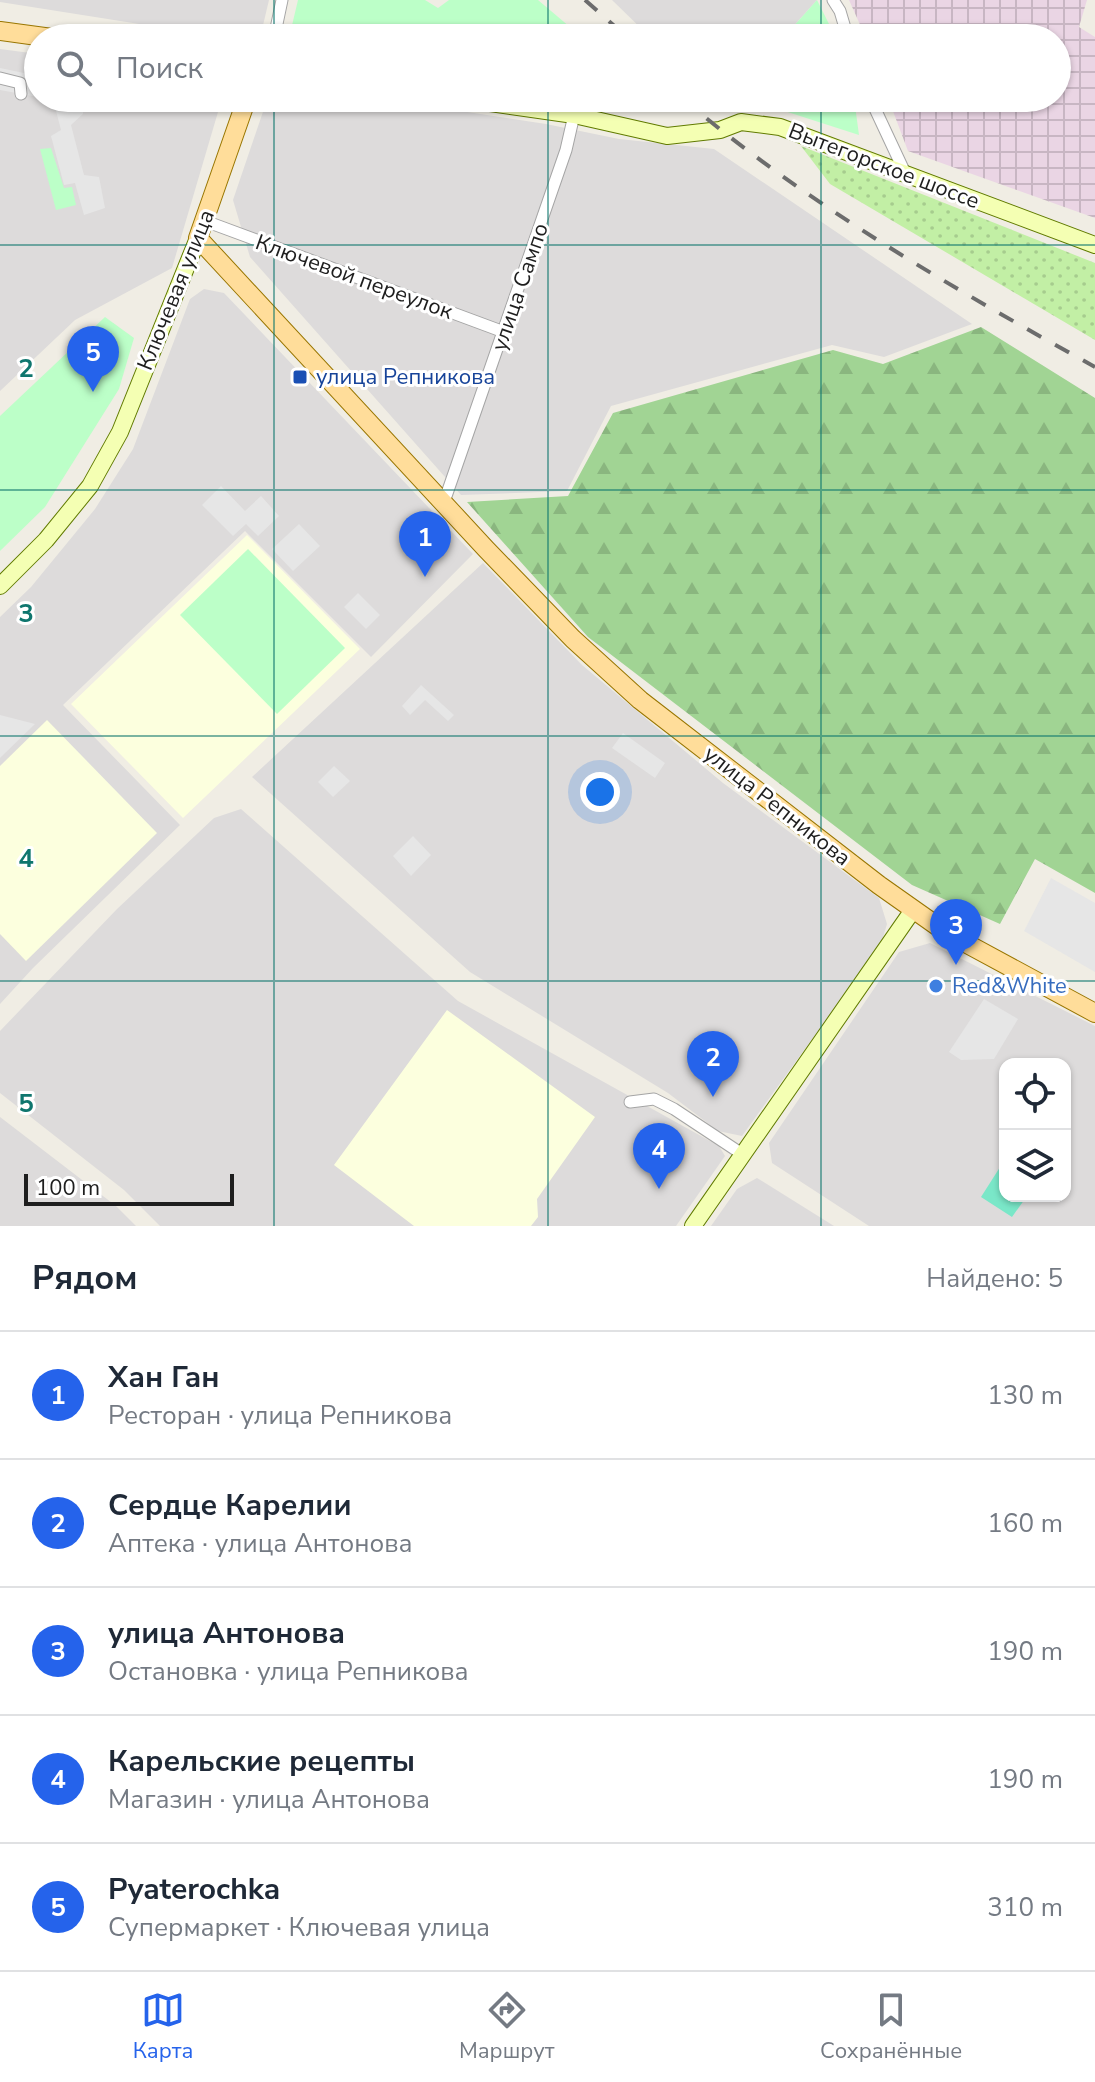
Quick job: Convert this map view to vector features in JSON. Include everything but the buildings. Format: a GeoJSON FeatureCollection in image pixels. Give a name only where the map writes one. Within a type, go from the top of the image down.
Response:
{"type":"FeatureCollection","features":[{"type":"Feature","properties":{"kind":"main road"},"geometry":{"type":"LineString","coordinates":[[0,31],[24,34]]}},
{"type":"Feature","properties":{"kind":"main road","name":"Ключевая улица"},"geometry":{"type":"LineString","coordinates":[[0,586],[46,540],[90,486],[120,432],[202,230],[242,112]]}},
{"type":"Feature","properties":{"kind":"main road","name":"Вытегорское шоссе"},"geometry":{"type":"LineString","coordinates":[[553,112],[667,136],[720,130],[741,122],[780,127],[1095,245]]}},
{"type":"Feature","properties":{"kind":"main road","name":"улица Репникова"},"geometry":{"type":"LineString","coordinates":[[202,230],[444,502],[573,639],[640,700],[913,910],[947,933],[1095,1013]]}},
{"type":"Feature","properties":{"kind":"main road"},"geometry":{"type":"LineString","coordinates":[[693,1226],[913,910]]}},
{"type":"Feature","properties":{"kind":"street"},"geometry":{"type":"LineString","coordinates":[[277,24],[282,0]]}},
{"type":"Feature","properties":{"kind":"street"},"geometry":{"type":"LineString","coordinates":[[833,0],[844,24]]}},
{"type":"Feature","properties":{"kind":"street"},"geometry":{"type":"LineString","coordinates":[[0,78],[20,83],[21,94]]}},
{"type":"Feature","properties":{"kind":"street"},"geometry":{"type":"LineString","coordinates":[[876,112],[906,176]]}},
{"type":"Feature","properties":{"kind":"street","name":"улица Сампо"},"geometry":{"type":"LineString","coordinates":[[444,502],[566,150],[574,115]]}},
{"type":"Feature","properties":{"kind":"street","name":"Ключевой переулок"},"geometry":{"type":"LineString","coordinates":[[202,230],[504,332]]}},
{"type":"Feature","properties":{"kind":"street"},"geometry":{"type":"LineString","coordinates":[[630,1102],[654,1099],[742,1154]]}},
{"type":"Feature","properties":{"kind":"shaded area"},"geometry":{"type":"Polygon","coordinates":[[[269,0],[263,24],[139,24],[0,2],[269,0]]]}},
{"type":"Feature","properties":{"kind":"shaded area"},"geometry":{"type":"Polygon","coordinates":[[[612,0],[817,0],[796,24],[637,24],[612,0]]]}},
{"type":"Feature","properties":{"kind":"shaded area"},"geometry":{"type":"Polygon","coordinates":[[[849,0],[1087,0],[1079,27],[1095,37],[1095,218],[908,151],[893,112],[1071,112],[1071,24],[860,24],[849,0]]]}},
{"type":"Feature","properties":{"kind":"shaded area"},"geometry":{"type":"Polygon","coordinates":[[[0,49],[24,52],[24,112],[218,112],[172,268],[75,320],[0,391],[0,49]]]}},
{"type":"Feature","properties":{"kind":"shaded area"},"geometry":{"type":"Polygon","coordinates":[[[0,68],[24,73],[24,94],[0,90],[0,68]]]}},
{"type":"Feature","properties":{"kind":"shaded area"},"geometry":{"type":"Polygon","coordinates":[[[56,112],[83,112],[71,125],[84,175],[99,177],[105,208],[84,215],[75,183],[64,185],[51,136],[61,130],[56,112]]]}},
{"type":"Feature","properties":{"kind":"shaded area"},"geometry":{"type":"Polygon","coordinates":[[[263,112],[467,112],[619,139],[714,149],[972,324],[884,357],[832,345],[611,406],[567,491],[461,495],[250,257],[233,200],[263,112]]]}},
{"type":"Feature","properties":{"kind":"shaded area"},"geometry":{"type":"Polygon","coordinates":[[[204,289],[224,293],[473,554],[371,657],[245,531],[63,705],[180,825],[0,1004],[0,617],[31,587],[95,509],[133,449],[190,299],[204,289]]]}},
{"type":"Feature","properties":{"kind":"shaded area"},"geometry":{"type":"Polygon","coordinates":[[[221,486],[245,511],[261,496],[279,516],[258,536],[246,524],[233,536],[202,505],[221,486]]]}},
{"type":"Feature","properties":{"kind":"shaded area"},"geometry":{"type":"Polygon","coordinates":[[[299,524],[320,546],[293,571],[272,549],[299,524]]]}},
{"type":"Feature","properties":{"kind":"shaded area"},"geometry":{"type":"Polygon","coordinates":[[[247,535],[360,649],[183,818],[71,704],[247,535]]]}},
{"type":"Feature","properties":{"kind":"shaded area"},"geometry":{"type":"Polygon","coordinates":[[[483,563],[582,665],[723,783],[879,898],[887,924],[881,944],[742,1136],[718,1131],[668,1093],[470,972],[252,777],[483,563]]]}},
{"type":"Feature","properties":{"kind":"shaded area"},"geometry":{"type":"Polygon","coordinates":[[[358,593],[380,615],[366,629],[344,607],[358,593]]]}},
{"type":"Feature","properties":{"kind":"shaded area"},"geometry":{"type":"Polygon","coordinates":[[[421,685],[454,715],[448,721],[425,700],[410,715],[402,706],[421,685]]]}},
{"type":"Feature","properties":{"kind":"shaded area"},"geometry":{"type":"Polygon","coordinates":[[[0,715],[35,724],[0,758],[0,715]]]}},
{"type":"Feature","properties":{"kind":"shaded area"},"geometry":{"type":"Polygon","coordinates":[[[47,720],[157,833],[26,961],[0,934],[0,766],[47,720]]]}},
{"type":"Feature","properties":{"kind":"shaded area"},"geometry":{"type":"Polygon","coordinates":[[[623,733],[665,763],[655,778],[612,748],[623,733]]]}},
{"type":"Feature","properties":{"kind":"shaded area"},"geometry":{"type":"Polygon","coordinates":[[[334,766],[350,781],[333,797],[318,782],[334,766]]]}},
{"type":"Feature","properties":{"kind":"shaded area"},"geometry":{"type":"Polygon","coordinates":[[[241,809],[458,1001],[719,1146],[725,1156],[676,1226],[160,1226],[124,1190],[0,1093],[0,1031],[117,909],[214,818],[241,809]]]}},
{"type":"Feature","properties":{"kind":"shaded area"},"geometry":{"type":"Polygon","coordinates":[[[413,836],[431,855],[411,876],[393,856],[413,836]]]}},
{"type":"Feature","properties":{"kind":"shaded area"},"geometry":{"type":"Polygon","coordinates":[[[1051,878],[1095,903],[1095,972],[1024,931],[1051,878]]]}},
{"type":"Feature","properties":{"kind":"shaded area"},"geometry":{"type":"Polygon","coordinates":[[[930,943],[1095,1026],[1095,1226],[869,1226],[772,1163],[769,1143],[899,952],[930,943]]]}},
{"type":"Feature","properties":{"kind":"shaded area"},"geometry":{"type":"Polygon","coordinates":[[[984,999],[1018,1019],[994,1059],[961,1060],[949,1052],[984,999]]]}},
{"type":"Feature","properties":{"kind":"shaded area"},"geometry":{"type":"Polygon","coordinates":[[[447,1010],[595,1117],[537,1199],[538,1217],[531,1226],[414,1226],[334,1165],[447,1010]]]}},
{"type":"Feature","properties":{"kind":"shaded area"},"geometry":{"type":"Polygon","coordinates":[[[0,1117],[116,1206],[136,1226],[0,1226],[0,1117]]]}},
{"type":"Feature","properties":{"kind":"shaded area"},"geometry":{"type":"Polygon","coordinates":[[[757,1178],[834,1226],[711,1226],[737,1189],[757,1178]]]}},
{"type":"Feature","properties":{"kind":"green space"},"geometry":{"type":"Polygon","coordinates":[[[298,0],[425,0],[438,8],[449,0],[538,0],[566,24],[292,24],[298,0]]]}},
{"type":"Feature","properties":{"kind":"green space"},"geometry":{"type":"Polygon","coordinates":[[[817,0],[829,24],[796,24],[817,0]]]}},
{"type":"Feature","properties":{"kind":"green space"},"geometry":{"type":"Polygon","coordinates":[[[788,112],[856,112],[859,135],[788,112]]]}},
{"type":"Feature","properties":{"kind":"green space"},"geometry":{"type":"Polygon","coordinates":[[[801,146],[1095,263],[1095,340],[830,184],[801,146]]]}},
{"type":"Feature","properties":{"kind":"green space"},"geometry":{"type":"Polygon","coordinates":[[[51,148],[64,188],[72,187],[76,205],[56,210],[40,149],[51,148]]]}},
{"type":"Feature","properties":{"kind":"green space"},"geometry":{"type":"Polygon","coordinates":[[[105,317],[134,338],[119,389],[45,507],[0,551],[0,416],[105,317]]]}},
{"type":"Feature","properties":{"kind":"green space"},"geometry":{"type":"Polygon","coordinates":[[[981,327],[1095,398],[1095,893],[1035,859],[1000,924],[912,885],[588,637],[467,502],[568,496],[613,413],[833,350],[883,364],[981,327]]]}},
{"type":"Feature","properties":{"kind":"green space"},"geometry":{"type":"Polygon","coordinates":[[[248,549],[345,648],[277,714],[180,615],[248,549]]]}},
{"type":"Feature","properties":{"kind":"green space"},"geometry":{"type":"Polygon","coordinates":[[[999,1169],[999,1202],[1023,1202],[1012,1217],[981,1197],[999,1169]]]}},
{"type":"Feature","properties":{"kind":"railway"},"geometry":{"type":"LineString","coordinates":[[585,0],[612,24]]}},
{"type":"Feature","properties":{"kind":"railway"},"geometry":{"type":"LineString","coordinates":[[699,112],[779,174],[882,243],[1095,367]]}},
{"type":"Feature","properties":{"kind":"place","name":"улица Репникова"},"geometry":{"type":"Point","coordinates":[300,377]}},
{"type":"Feature","properties":{"kind":"place","name":"Pyaterochka"},"geometry":{"type":"Point","coordinates":[93,392]}},
{"type":"Feature","properties":{"kind":"place","name":"Хан Ган"},"geometry":{"type":"Point","coordinates":[425,577]}},
{"type":"Feature","properties":{"kind":"place","name":"улица Антонова"},"geometry":{"type":"Point","coordinates":[956,965]}},
{"type":"Feature","properties":{"kind":"place","name":"Red&White"},"geometry":{"type":"Point","coordinates":[936,986]}},
{"type":"Feature","properties":{"kind":"place","name":"Сердце Карелии"},"geometry":{"type":"Point","coordinates":[713,1097]}},
{"type":"Feature","properties":{"kind":"place","name":"Карельские рецепты"},"geometry":{"type":"Point","coordinates":[659,1189]}}]}
